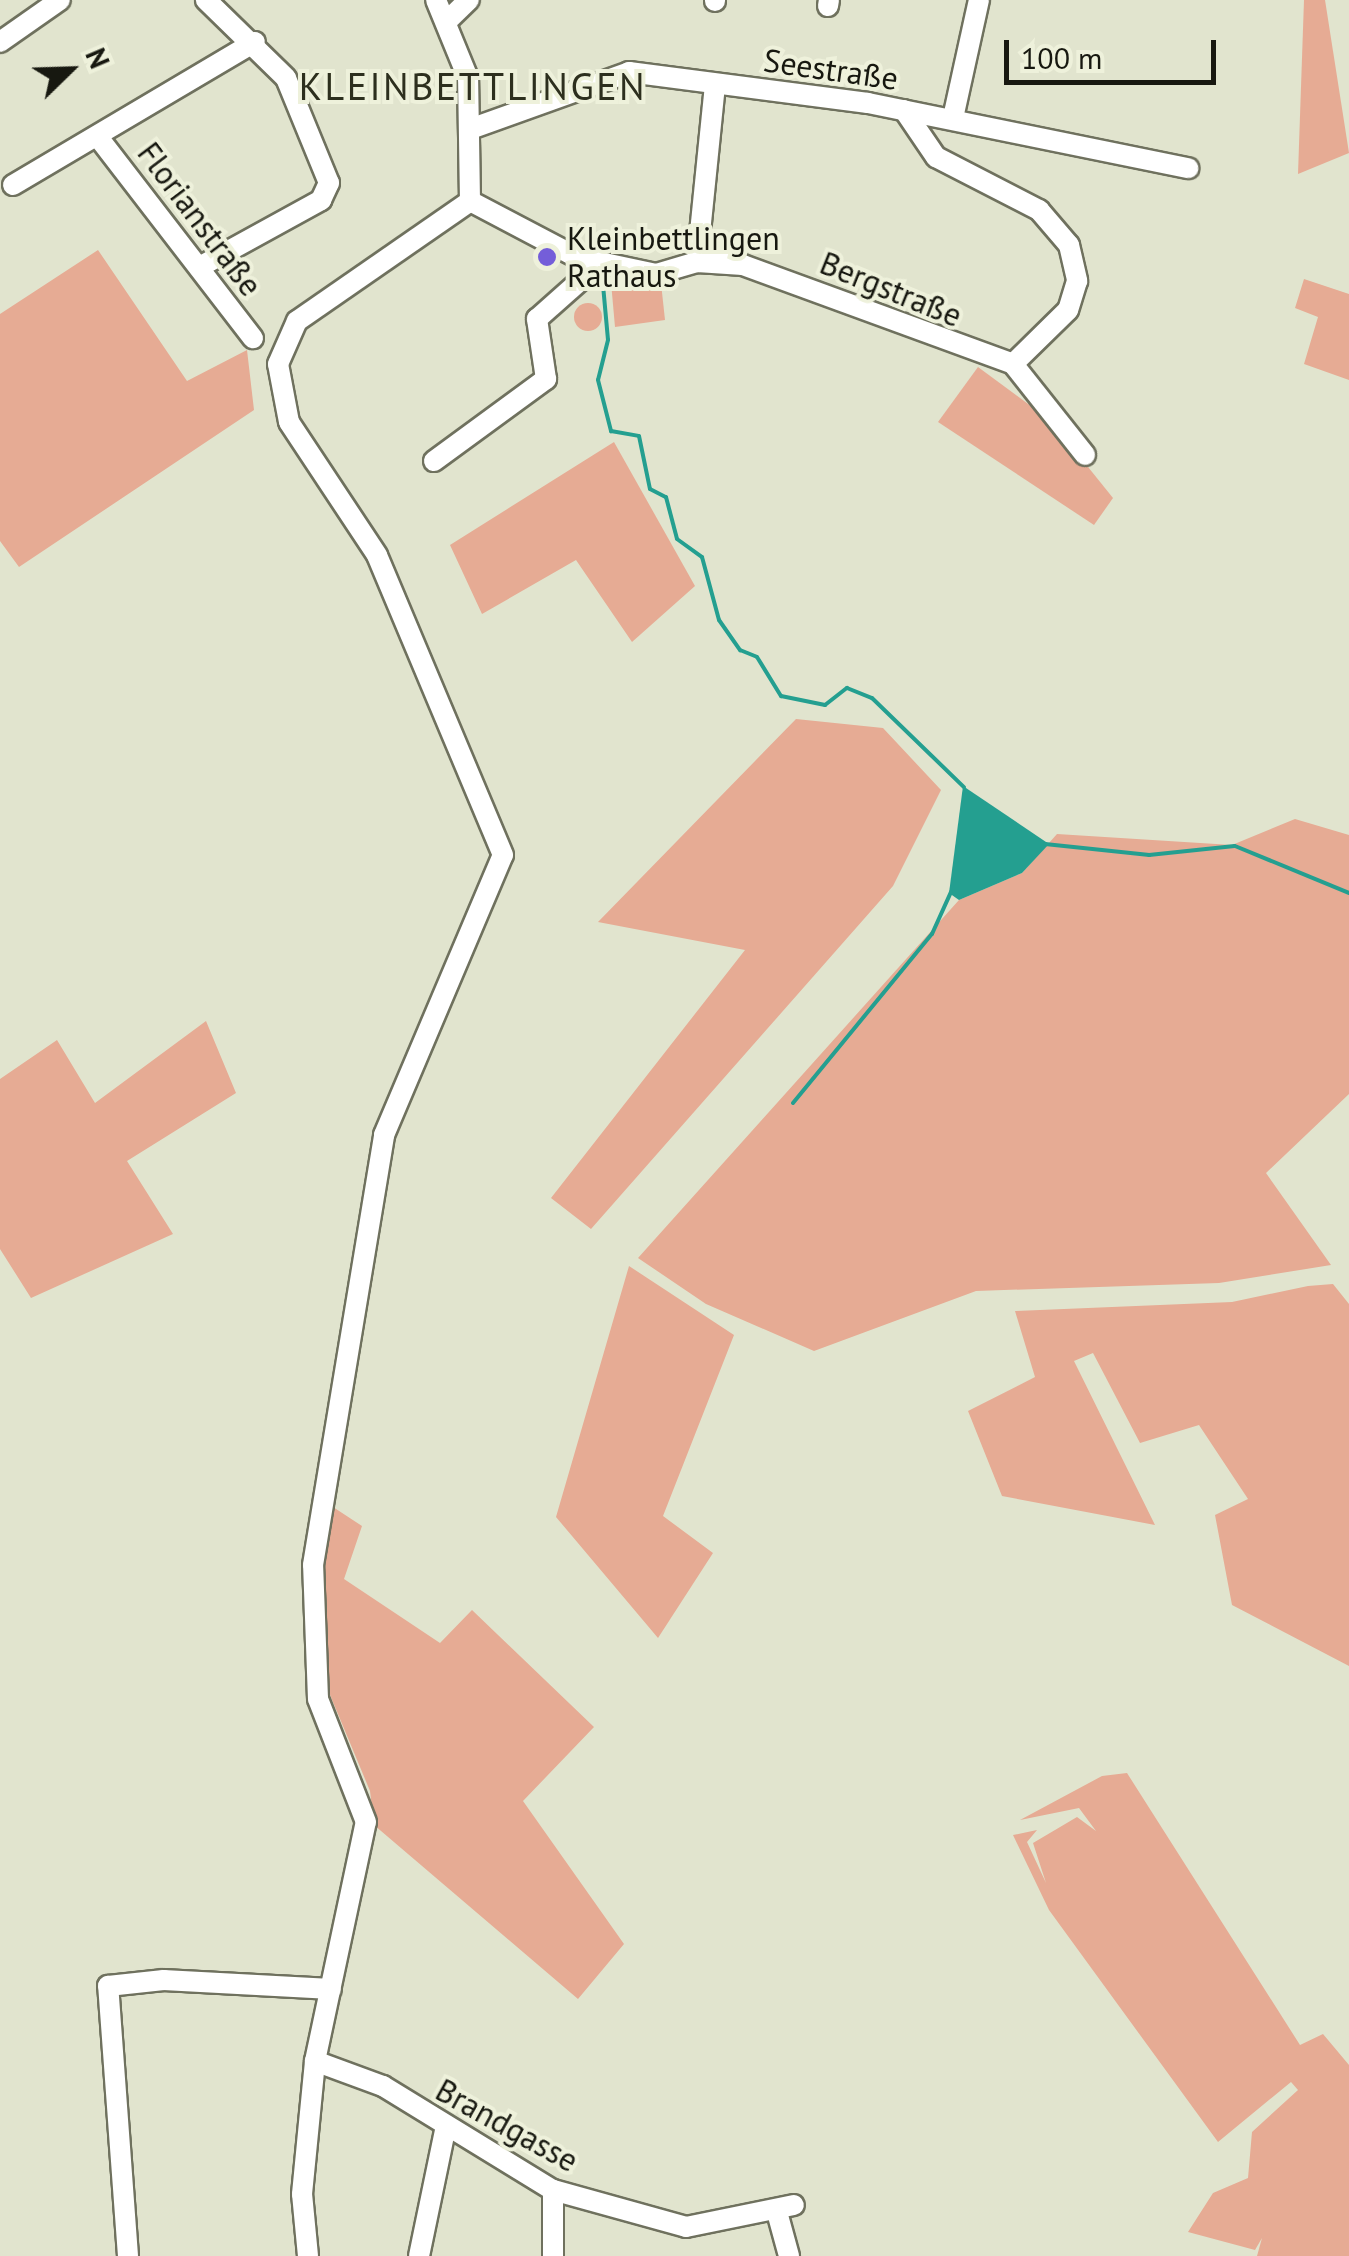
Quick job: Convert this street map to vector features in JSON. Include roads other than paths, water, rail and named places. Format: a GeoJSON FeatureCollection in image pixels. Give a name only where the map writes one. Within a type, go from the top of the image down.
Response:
{"type":"FeatureCollection","features":[{"type":"Feature","properties":{"kind":"street"},"geometry":{"type":"LineString","coordinates":[[0,42],[60,0]]}},
{"type":"Feature","properties":{"kind":"street"},"geometry":{"type":"LineString","coordinates":[[204,265],[321,200],[329,184],[298,96],[255,42],[206,0]]}},
{"type":"Feature","properties":{"kind":"street"},"geometry":{"type":"LineString","coordinates":[[308,2256],[302,2194],[316,2061],[352,1905],[366,1806],[318,1699],[313,1565],[384,1135],[503,856],[384,568],[280,395],[288,329],[470,201],[473,128],[448,20],[436,0]]}},
{"type":"Feature","properties":{"kind":"street"},"geometry":{"type":"LineString","coordinates":[[448,20],[470,0]]}},
{"type":"Feature","properties":{"kind":"street"},"geometry":{"type":"LineString","coordinates":[[953,118],[979,0]]}},
{"type":"Feature","properties":{"kind":"street","name":"Florianstraße"},"geometry":{"type":"LineString","coordinates":[[13,185],[255,42]]}},
{"type":"Feature","properties":{"kind":"street","name":"Seestraße"},"geometry":{"type":"LineString","coordinates":[[473,128],[514,120],[614,71],[930,114],[1188,168]]}},
{"type":"Feature","properties":{"kind":"street"},"geometry":{"type":"LineString","coordinates":[[697,262],[716,84]]}},
{"type":"Feature","properties":{"kind":"street"},"geometry":{"type":"LineString","coordinates":[[904,110],[922,142],[1039,210],[1070,244],[1077,281],[1068,310],[1013,364],[1085,454]]}},
{"type":"Feature","properties":{"kind":"street"},"geometry":{"type":"LineString","coordinates":[[922,142],[930,114]]}},
{"type":"Feature","properties":{"kind":"street","name":"Florianstraße"},"geometry":{"type":"LineString","coordinates":[[98,137],[204,265],[253,338]]}},
{"type":"Feature","properties":{"kind":"street","name":"Bergstraße"},"geometry":{"type":"LineString","coordinates":[[470,201],[599,264],[656,274],[697,262],[771,274],[1013,364]]}},
{"type":"Feature","properties":{"kind":"street"},"geometry":{"type":"LineString","coordinates":[[434,461],[546,379],[537,318],[599,264]]}},
{"type":"Feature","properties":{"kind":"street"},"geometry":{"type":"LineString","coordinates":[[128,2256],[108,1986],[164,1980],[332,1990]]}},
{"type":"Feature","properties":{"kind":"street","name":"Brandgasse"},"geometry":{"type":"LineString","coordinates":[[316,2061],[383,2086],[445,2130],[553,2190],[686,2227],[786,2209],[789,2256]]}},
{"type":"Feature","properties":{"kind":"street"},"geometry":{"type":"LineString","coordinates":[[419,2256],[445,2130]]}},
{"type":"Feature","properties":{"kind":"street"},"geometry":{"type":"LineString","coordinates":[[552,2256],[553,2190]]}},
{"type":"Feature","properties":{"kind":"water"},"geometry":{"type":"Polygon","coordinates":[[[963,786],[1049,844],[1022,873],[959,900],[949,893],[963,786]]]}},
{"type":"Feature","properties":{"kind":"waterway"},"geometry":{"type":"LineString","coordinates":[[603,285],[608,340],[598,380],[611,431],[639,436],[650,489],[666,497],[677,539],[702,557],[719,620],[740,650],[757,657],[781,696],[825,705],[847,688],[872,698],[964,787]]}},
{"type":"Feature","properties":{"kind":"waterway"},"geometry":{"type":"LineString","coordinates":[[1045,844],[1149,855],[1235,846],[1349,893]]}},
{"type":"Feature","properties":{"kind":"waterway"},"geometry":{"type":"LineString","coordinates":[[793,1103],[932,934],[951,892]]}},
{"type":"Feature","properties":{"kind":"place","name":"Kleinbettlingen Rathaus"},"geometry":{"type":"Point","coordinates":[547,257]}},
{"type":"Feature","properties":{"kind":"district","name":"KLEINBETTLINGEN"},"geometry":{"type":"Point","coordinates":[473,86]}}]}
